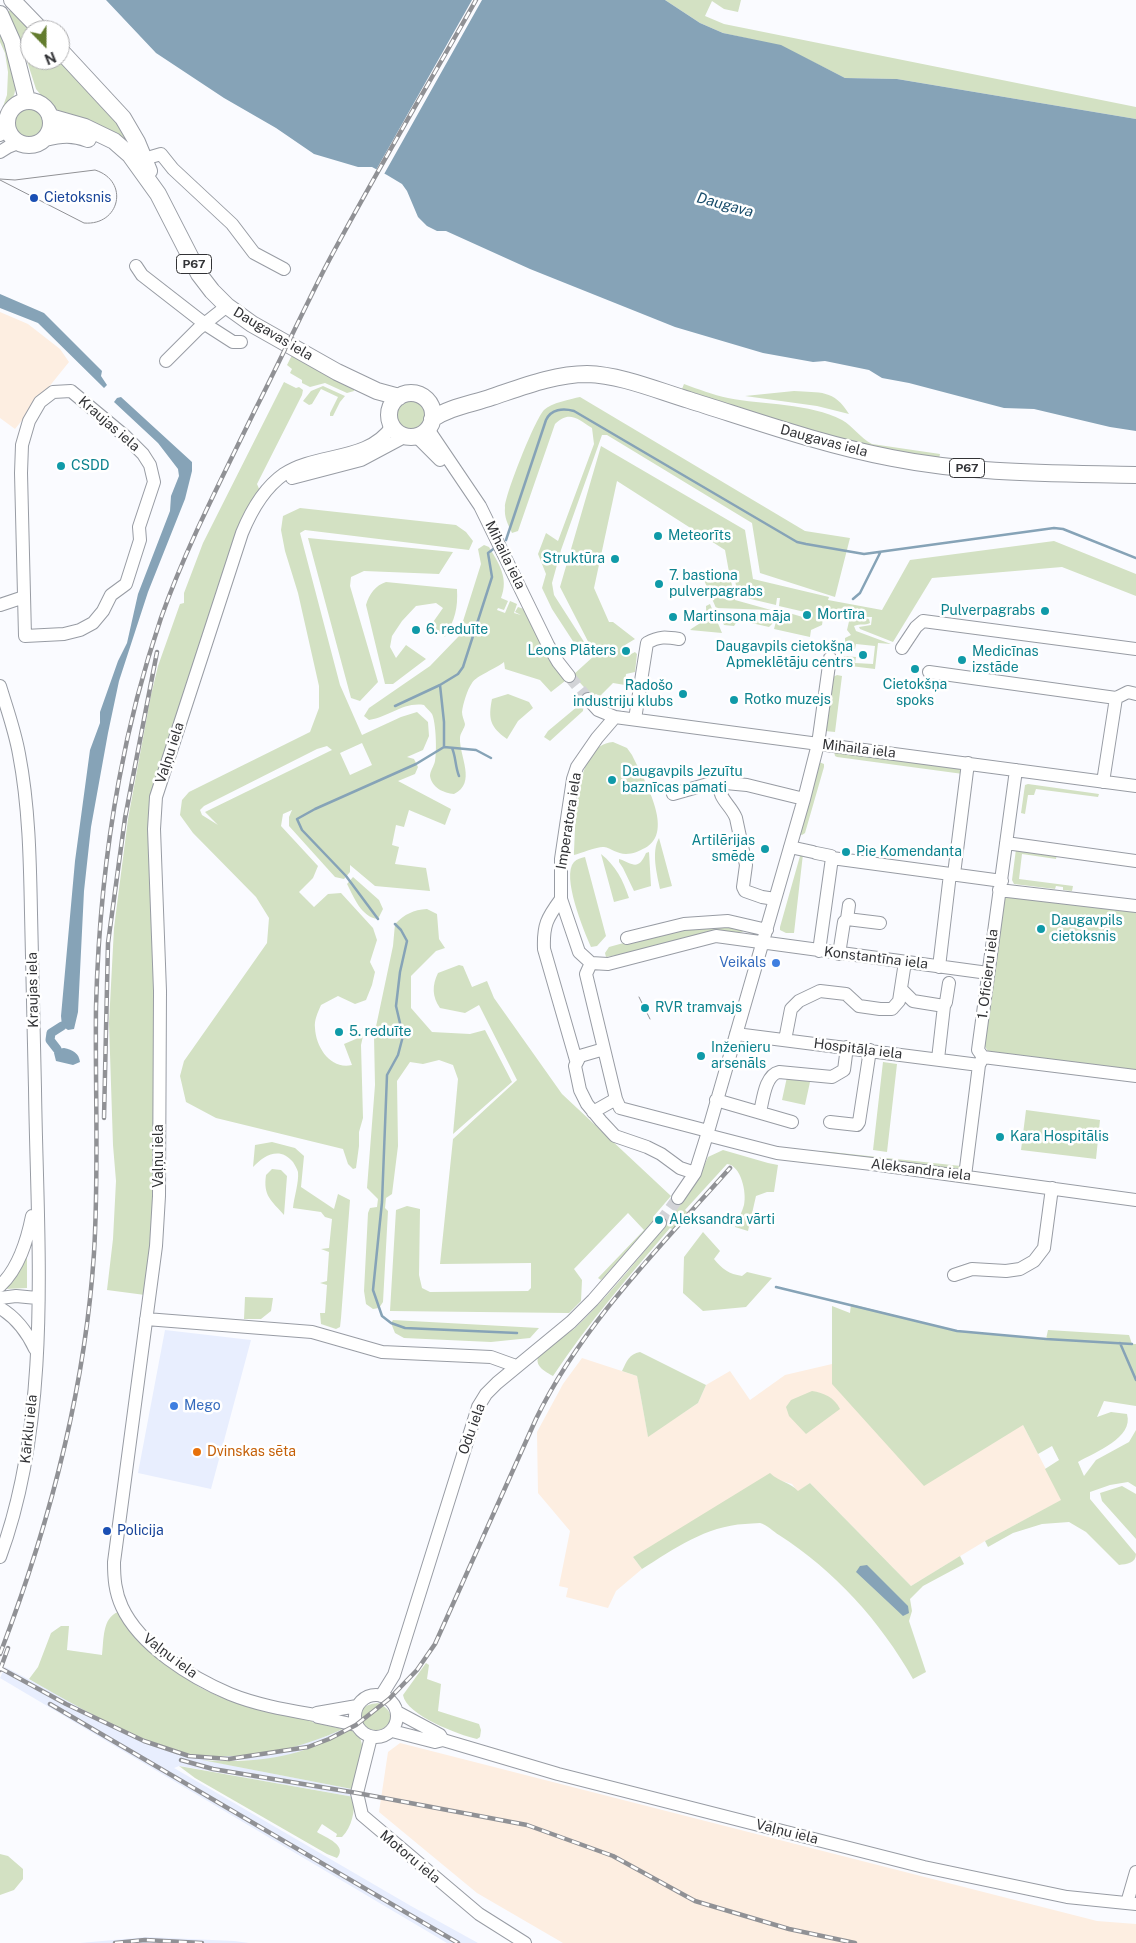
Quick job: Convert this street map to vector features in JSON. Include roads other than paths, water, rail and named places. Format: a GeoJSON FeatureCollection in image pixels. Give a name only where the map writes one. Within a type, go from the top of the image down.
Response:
{"type":"FeatureCollection","features":[{"type":"Feature","properties":{"kind":"main road"},"geometry":{"type":"LineString","coordinates":[[12,0],[31,20]]}},
{"type":"Feature","properties":{"kind":"main road"},"geometry":{"type":"LineString","coordinates":[[0,14],[12,41],[27,100],[16,104],[12,108],[3,130],[18,143]]}},
{"type":"Feature","properties":{"kind":"main road"},"geometry":{"type":"LineString","coordinates":[[70,61],[123,118],[137,142],[139,161]]}},
{"type":"Feature","properties":{"kind":"main road","name":"P67"},"geometry":{"type":"LineString","coordinates":[[27,100],[42,104],[50,117]]}},
{"type":"Feature","properties":{"kind":"main road"},"geometry":{"type":"LineString","coordinates":[[45,138],[50,131],[50,117]]}},
{"type":"Feature","properties":{"kind":"main road","name":"Daugavas iela"},"geometry":{"type":"LineString","coordinates":[[50,117],[85,127],[114,141],[139,161],[199,274],[227,306],[252,324],[338,372],[377,391],[399,397]]}},
{"type":"Feature","properties":{"kind":"main road","name":"Daugavas iela"},"geometry":{"type":"LineString","coordinates":[[45,138],[61,134],[74,134],[139,161]]}},
{"type":"Feature","properties":{"kind":"main road","name":"P67"},"geometry":{"type":"LineString","coordinates":[[18,143],[33,145],[45,138]]}},
{"type":"Feature","properties":{"kind":"main road","name":"Daugavas iela"},"geometry":{"type":"LineString","coordinates":[[338,372],[379,402],[390,419]]}},
{"type":"Feature","properties":{"kind":"main road","name":"Daugavas iela"},"geometry":{"type":"LineString","coordinates":[[422,425],[455,401],[587,374],[606,376],[815,440],[894,459],[1005,471],[1136,475]]}},
{"type":"Feature","properties":{"kind":"main road","name":"P67"},"geometry":{"type":"LineString","coordinates":[[390,419],[399,433],[422,425],[424,398],[415,394],[404,394],[399,397]]}},
{"type":"Feature","properties":{"kind":"main road"},"geometry":{"type":"LineString","coordinates":[[390,419],[392,404],[399,397]]}},
{"type":"Feature","properties":{"kind":"street"},"geometry":{"type":"LineString","coordinates":[[0,152],[18,143]]}},
{"type":"Feature","properties":{"kind":"street"},"geometry":{"type":"LineString","coordinates":[[139,161],[161,154],[173,169],[232,224],[254,253],[284,269]]}},
{"type":"Feature","properties":{"kind":"street"},"geometry":{"type":"LineString","coordinates":[[136,266],[142,275],[205,324],[233,342],[241,342]]}},
{"type":"Feature","properties":{"kind":"street"},"geometry":{"type":"LineString","coordinates":[[166,361],[227,306]]}},
{"type":"Feature","properties":{"kind":"street","name":"Kraujas iela"},"geometry":{"type":"LineString","coordinates":[[71,391],[125,436],[143,454],[150,465],[154,482],[139,527],[140,540],[126,584],[111,595],[103,611],[93,623],[80,630],[64,634],[25,636],[12,601],[22,445],[29,420],[40,402],[53,392],[71,391]]}},
{"type":"Feature","properties":{"kind":"street","name":"Vaļņu iela"},"geometry":{"type":"LineString","coordinates":[[356,1725],[318,1718],[315,1715],[278,1708],[238,1697],[197,1678],[153,1646],[139,1632],[122,1608],[114,1582],[114,1562],[152,1319],[159,1196],[160,991],[154,829],[156,798],[242,533],[252,510],[276,480],[286,473],[310,463],[363,449],[382,438],[390,419]]}},
{"type":"Feature","properties":{"kind":"street","name":"Vaļņu iela"},"geometry":{"type":"LineString","coordinates":[[265,493],[296,476],[361,460],[422,425]]}},
{"type":"Feature","properties":{"kind":"street","name":"Mihaila iela"},"geometry":{"type":"LineString","coordinates":[[422,425],[468,488],[488,520],[548,644],[558,662],[569,676]]}},
{"type":"Feature","properties":{"kind":"street"},"geometry":{"type":"LineString","coordinates":[[0,596],[12,601]]}},
{"type":"Feature","properties":{"kind":"street"},"geometry":{"type":"LineString","coordinates":[[902,648],[916,627],[923,621],[1136,649]]}},
{"type":"Feature","properties":{"kind":"street"},"geometry":{"type":"LineString","coordinates":[[635,719],[647,643],[656,638],[663,637],[680,639]]}},
{"type":"Feature","properties":{"kind":"street"},"geometry":{"type":"LineString","coordinates":[[678,1198],[696,1173],[804,799],[818,744],[830,658]]}},
{"type":"Feature","properties":{"kind":"street"},"geometry":{"type":"LineString","coordinates":[[929,672],[1116,698],[1128,692],[1136,694]]}},
{"type":"Feature","properties":{"kind":"street","name":"Kraujas iela"},"geometry":{"type":"LineString","coordinates":[[0,686],[19,755],[27,826],[37,1187],[37,1298]]}},
{"type":"Feature","properties":{"kind":"street"},"geometry":{"type":"LineString","coordinates":[[1103,782],[1116,698]]}},
{"type":"Feature","properties":{"kind":"street","name":"Mihaila iela"},"geometry":{"type":"LineString","coordinates":[[588,699],[598,710],[615,717],[1136,786]]}},
{"type":"Feature","properties":{"kind":"street","name":"Imperatora iela"},"geometry":{"type":"LineString","coordinates":[[591,963],[579,952],[561,899],[561,858],[573,779],[577,766],[615,717]]}},
{"type":"Feature","properties":{"kind":"street"},"geometry":{"type":"LineString","coordinates":[[939,966],[968,763]]}},
{"type":"Feature","properties":{"kind":"street","name":"1. Oficieru iela"},"geometry":{"type":"LineString","coordinates":[[965,1176],[981,1061],[978,1050],[1016,770]]}},
{"type":"Feature","properties":{"kind":"street"},"geometry":{"type":"LineString","coordinates":[[673,794],[715,782],[747,785],[804,799]]}},
{"type":"Feature","properties":{"kind":"street"},"geometry":{"type":"LineString","coordinates":[[720,783],[720,795],[733,811],[736,818],[746,865],[743,887],[745,891],[775,899]]}},
{"type":"Feature","properties":{"kind":"street"},"geometry":{"type":"LineString","coordinates":[[1006,843],[1136,861]]}},
{"type":"Feature","properties":{"kind":"street"},"geometry":{"type":"LineString","coordinates":[[790,847],[832,858],[952,874],[1000,885],[1136,906]]}},
{"type":"Feature","properties":{"kind":"street"},"geometry":{"type":"LineString","coordinates":[[819,951],[832,858]]}},
{"type":"Feature","properties":{"kind":"street"},"geometry":{"type":"LineString","coordinates":[[561,899],[551,913],[543,930],[544,949],[576,1060],[575,1066],[580,1090],[593,1112],[615,1136],[647,1147],[661,1154],[680,1168],[696,1173]]}},
{"type":"Feature","properties":{"kind":"street"},"geometry":{"type":"LineString","coordinates":[[839,954],[849,905]]}},
{"type":"Feature","properties":{"kind":"street"},"geometry":{"type":"LineString","coordinates":[[847,919],[880,923]]}},
{"type":"Feature","properties":{"kind":"street"},"geometry":{"type":"LineString","coordinates":[[627,938],[684,924],[728,921],[767,930]]}},
{"type":"Feature","properties":{"kind":"street"},"geometry":{"type":"LineString","coordinates":[[593,1112],[616,1098],[586,974],[591,963],[608,964],[716,936],[763,943]]}},
{"type":"Feature","properties":{"kind":"street","name":"Konstantīna iela"},"geometry":{"type":"LineString","coordinates":[[763,943],[988,973]]}},
{"type":"Feature","properties":{"kind":"street"},"geometry":{"type":"LineString","coordinates":[[785,1040],[791,1009],[799,1001],[820,991],[846,994],[859,1006],[887,1010],[892,1008],[899,1001],[905,962]]}},
{"type":"Feature","properties":{"kind":"street"},"geometry":{"type":"LineString","coordinates":[[938,1059],[944,1006],[949,983]]}},
{"type":"Feature","properties":{"kind":"street"},"geometry":{"type":"LineString","coordinates":[[901,989],[913,1001],[944,1006]]}},
{"type":"Feature","properties":{"kind":"street","name":"Hospitāļa iela"},"geometry":{"type":"LineString","coordinates":[[736,1034],[938,1059],[981,1061],[1136,1076]]}},
{"type":"Feature","properties":{"kind":"street"},"geometry":{"type":"LineString","coordinates":[[760,1112],[772,1075],[779,1072],[832,1077],[844,1070],[847,1047]]}},
{"type":"Feature","properties":{"kind":"street"},"geometry":{"type":"LineString","coordinates":[[576,1060],[585,1054],[604,1049]]}},
{"type":"Feature","properties":{"kind":"street"},"geometry":{"type":"LineString","coordinates":[[830,1122],[857,1125],[859,1122],[870,1050]]}},
{"type":"Feature","properties":{"kind":"street","name":"Aleksandra iela"},"geometry":{"type":"LineString","coordinates":[[616,1098],[620,1108],[776,1153],[965,1176],[1136,1200]]}},
{"type":"Feature","properties":{"kind":"street"},"geometry":{"type":"LineString","coordinates":[[716,1100],[792,1122]]}},
{"type":"Feature","properties":{"kind":"street"},"geometry":{"type":"LineString","coordinates":[[0,1286],[14,1268],[28,1238],[37,1187]]}},
{"type":"Feature","properties":{"kind":"street"},"geometry":{"type":"LineString","coordinates":[[954,1275],[972,1269],[1020,1269],[1034,1261],[1044,1248],[1052,1188]]}},
{"type":"Feature","properties":{"kind":"street","name":"Odu iela"},"geometry":{"type":"LineString","coordinates":[[381,1696],[394,1675],[478,1407],[486,1394],[516,1366],[571,1322],[593,1300],[660,1223]]}},
{"type":"Feature","properties":{"kind":"street"},"geometry":{"type":"LineString","coordinates":[[0,1298],[16,1296],[37,1298]]}},
{"type":"Feature","properties":{"kind":"street","name":"Kārklu iela"},"geometry":{"type":"LineString","coordinates":[[0,1557],[19,1497],[26,1465],[36,1351],[37,1298]]}},
{"type":"Feature","properties":{"kind":"street"},"geometry":{"type":"LineString","coordinates":[[0,1308],[8,1312],[21,1325],[30,1337],[36,1351]]}},
{"type":"Feature","properties":{"kind":"street"},"geometry":{"type":"LineString","coordinates":[[152,1319],[312,1332],[382,1352],[491,1357],[516,1366]]}},
{"type":"Feature","properties":{"kind":"street"},"geometry":{"type":"LineString","coordinates":[[381,1696],[393,1703],[398,1719],[392,1731],[378,1738],[371,1737],[365,1735],[356,1725],[355,1712],[357,1706],[367,1697],[381,1696]]}},
{"type":"Feature","properties":{"kind":"street"},"geometry":{"type":"LineString","coordinates":[[315,1715],[318,1712],[357,1706]]}},
{"type":"Feature","properties":{"kind":"street"},"geometry":{"type":"LineString","coordinates":[[392,1731],[435,1742],[443,1740],[440,1735],[397,1712]]}},
{"type":"Feature","properties":{"kind":"street","name":"Motoru iela"},"geometry":{"type":"LineString","coordinates":[[371,1737],[357,1793],[362,1815],[479,1914],[525,1943]]}},
{"type":"Feature","properties":{"kind":"street","name":"Vaļņu iela"},"geometry":{"type":"LineString","coordinates":[[443,1740],[558,1774],[924,1867],[1067,1897],[1132,1903]]}},
{"type":"Feature","properties":{"kind":"street"},"geometry":{"type":"LineString","coordinates":[[1132,1903],[1136,1872]]}},
{"type":"Feature","properties":{"kind":"water","name":"Daugava"},"geometry":{"type":"Polygon","coordinates":[[[106,0],[665,0],[700,23],[723,33],[781,45],[845,78],[897,79],[1136,119],[1136,431],[1110,427],[1034,409],[1004,408],[909,383],[882,378],[869,370],[825,361],[813,362],[763,353],[675,327],[530,269],[446,231],[437,231],[427,226],[418,217],[402,184],[372,167],[358,167],[314,154],[156,53],[106,0]]]}},
{"type":"Feature","properties":{"kind":"water"},"geometry":{"type":"Polygon","coordinates":[[[0,294],[44,313],[102,371],[101,376],[107,385],[104,388],[38,323],[0,308],[0,294]]]}},
{"type":"Feature","properties":{"kind":"water"},"geometry":{"type":"Polygon","coordinates":[[[121,397],[192,462],[192,471],[185,499],[148,592],[119,681],[91,827],[84,891],[78,1012],[74,1029],[68,1030],[62,1026],[61,1016],[75,861],[90,750],[100,723],[100,712],[118,661],[127,643],[138,594],[170,511],[171,496],[179,476],[178,469],[158,443],[114,402],[117,398],[121,397]]]}},
{"type":"Feature","properties":{"kind":"water"},"geometry":{"type":"Polygon","coordinates":[[[64,1048],[75,1052],[80,1062],[73,1065],[56,1061],[54,1053],[57,1049],[64,1048]]]}},
{"type":"Feature","properties":{"kind":"water"},"geometry":{"type":"Polygon","coordinates":[[[867,1565],[908,1606],[909,1613],[903,1616],[856,1572],[860,1566],[867,1565]]]}},
{"type":"Feature","properties":{"kind":"waterway"},"geometry":{"type":"LineString","coordinates":[[506,540],[546,420],[554,412],[566,410],[574,411],[797,542],[864,554],[1054,528],[1063,529],[1136,558]]}},
{"type":"Feature","properties":{"kind":"waterway"},"geometry":{"type":"LineString","coordinates":[[378,919],[346,876],[302,830],[297,819],[315,809],[416,764],[444,747],[444,722],[440,685],[458,674],[463,667],[492,577],[488,553],[496,547]]}},
{"type":"Feature","properties":{"kind":"waterway"},"geometry":{"type":"LineString","coordinates":[[853,599],[860,593],[880,553]]}},
{"type":"Feature","properties":{"kind":"waterway"},"geometry":{"type":"LineString","coordinates":[[395,706],[440,685]]}},
{"type":"Feature","properties":{"kind":"waterway"},"geometry":{"type":"LineString","coordinates":[[444,747],[476,750],[491,758]]}},
{"type":"Feature","properties":{"kind":"waterway"},"geometry":{"type":"LineString","coordinates":[[452,748],[459,776]]}},
{"type":"Feature","properties":{"kind":"waterway"},"geometry":{"type":"LineString","coordinates":[[395,924],[407,941],[400,972],[396,1006],[403,1036],[398,1055],[387,1075],[382,1202],[373,1290],[382,1316],[391,1323],[405,1328],[517,1333]]}},
{"type":"Feature","properties":{"kind":"waterway"},"geometry":{"type":"LineString","coordinates":[[57,1049],[50,1040],[51,1033],[62,1026]]}},
{"type":"Feature","properties":{"kind":"waterway"},"geometry":{"type":"LineString","coordinates":[[776,1287],[957,1331],[1132,1344]]}},
{"type":"Feature","properties":{"kind":"waterway"},"geometry":{"type":"LineString","coordinates":[[1120,1343],[1136,1380]]}},
{"type":"Feature","properties":{"kind":"tunnel"},"geometry":{"type":"LineString","coordinates":[[569,676],[588,699]]}},
{"type":"Feature","properties":{"kind":"tunnel"},"geometry":{"type":"LineString","coordinates":[[660,1223],[678,1198]]}},
{"type":"Feature","properties":{"kind":"tram line"},"geometry":{"type":"LineString","coordinates":[[0,179],[15,180],[95,170],[106,176],[113,183],[116,192],[116,202],[113,210],[106,218],[96,222],[84,223],[0,180]]}},
{"type":"Feature","properties":{"kind":"tram line"},"geometry":{"type":"LineString","coordinates":[[639,997],[650,1019]]}},
{"type":"Feature","properties":{"kind":"railway"},"geometry":{"type":"LineString","coordinates":[[0,1654],[18,1606],[49,1507],[73,1407],[82,1356],[94,1253],[97,1161],[96,1007],[100,922],[114,808],[127,739],[142,678],[161,618],[193,539],[307,303],[362,200],[476,0]]}},
{"type":"Feature","properties":{"kind":"railway"},"geometry":{"type":"LineString","coordinates":[[104,1118],[108,943],[125,818],[157,652]]}},
{"type":"Feature","properties":{"kind":"railway"},"geometry":{"type":"LineString","coordinates":[[0,1668],[66,1704],[144,1741],[189,1756],[229,1759],[308,1747],[356,1725],[389,1699],[417,1670],[435,1644],[536,1419],[576,1351],[599,1319],[650,1257],[730,1168]]}},
{"type":"Feature","properties":{"kind":"railway"},"geometry":{"type":"LineString","coordinates":[[0,1670],[8,1648]]}},
{"type":"Feature","properties":{"kind":"railway"},"geometry":{"type":"LineString","coordinates":[[50,1704],[458,1943]]}},
{"type":"Feature","properties":{"kind":"railway"},"geometry":{"type":"LineString","coordinates":[[181,1760],[213,1769],[357,1793],[527,1825],[613,1856],[695,1901],[789,1929],[855,1943]]}},
{"type":"Feature","properties":{"kind":"railway"},"geometry":{"type":"LineString","coordinates":[[115,1943],[145,1940],[202,1943]]}},
{"type":"Feature","properties":{"kind":"place","name":"Cietoksnis"},"geometry":{"type":"Point","coordinates":[34,198]}},
{"type":"Feature","properties":{"kind":"place","name":"CSDD"},"geometry":{"type":"Point","coordinates":[61,466]}},
{"type":"Feature","properties":{"kind":"place","name":"Meteorīts"},"geometry":{"type":"Point","coordinates":[658,536]}},
{"type":"Feature","properties":{"kind":"place","name":"Struktūra"},"geometry":{"type":"Point","coordinates":[615,559]}},
{"type":"Feature","properties":{"kind":"place","name":"7. bastiona pulverpagrabs"},"geometry":{"type":"Point","coordinates":[659,584]}},
{"type":"Feature","properties":{"kind":"place","name":"Pulverpagrabs"},"geometry":{"type":"Point","coordinates":[1045,611]}},
{"type":"Feature","properties":{"kind":"place","name":"Mortīra"},"geometry":{"type":"Point","coordinates":[807,615]}},
{"type":"Feature","properties":{"kind":"place","name":"Martinsona māja"},"geometry":{"type":"Point","coordinates":[673,617]}},
{"type":"Feature","properties":{"kind":"place","name":"6. reduīte"},"geometry":{"type":"Point","coordinates":[416,630]}},
{"type":"Feature","properties":{"kind":"place","name":"Leons Plāters"},"geometry":{"type":"Point","coordinates":[626,651]}},
{"type":"Feature","properties":{"kind":"place","name":"Daugavpils cietokšņa Apmeklētāju centrs"},"geometry":{"type":"Point","coordinates":[863,655]}},
{"type":"Feature","properties":{"kind":"place","name":"Medicīnas izstāde"},"geometry":{"type":"Point","coordinates":[962,660]}},
{"type":"Feature","properties":{"kind":"place","name":"Cietokšņa spoks"},"geometry":{"type":"Point","coordinates":[915,669]}},
{"type":"Feature","properties":{"kind":"place","name":"Radošo industriju klubs"},"geometry":{"type":"Point","coordinates":[683,694]}},
{"type":"Feature","properties":{"kind":"place","name":"Rotko muzejs"},"geometry":{"type":"Point","coordinates":[734,700]}},
{"type":"Feature","properties":{"kind":"place","name":"Daugavpils Jezuītu baznīcas pamati"},"geometry":{"type":"Point","coordinates":[612,780]}},
{"type":"Feature","properties":{"kind":"place","name":"Artilērijas smēde"},"geometry":{"type":"Point","coordinates":[765,849]}},
{"type":"Feature","properties":{"kind":"place","name":"Pie Komendanta"},"geometry":{"type":"Point","coordinates":[846,852]}},
{"type":"Feature","properties":{"kind":"place","name":"Daugavpils cietoksnis"},"geometry":{"type":"Point","coordinates":[1041,929]}},
{"type":"Feature","properties":{"kind":"place","name":"Veikals"},"geometry":{"type":"Point","coordinates":[776,963]}},
{"type":"Feature","properties":{"kind":"place","name":"RVR tramvajs"},"geometry":{"type":"Point","coordinates":[645,1008]}},
{"type":"Feature","properties":{"kind":"place","name":"5. reduīte"},"geometry":{"type":"Point","coordinates":[339,1032]}},
{"type":"Feature","properties":{"kind":"place","name":"Inženieru arsenāls"},"geometry":{"type":"Point","coordinates":[701,1056]}},
{"type":"Feature","properties":{"kind":"place","name":"Kara Hospitālis"},"geometry":{"type":"Point","coordinates":[1000,1137]}},
{"type":"Feature","properties":{"kind":"place","name":"Aleksandra vārti"},"geometry":{"type":"Point","coordinates":[659,1220]}},
{"type":"Feature","properties":{"kind":"place","name":"Mego"},"geometry":{"type":"Point","coordinates":[174,1406]}},
{"type":"Feature","properties":{"kind":"place","name":"Dvinskas sēta"},"geometry":{"type":"Point","coordinates":[197,1452]}},
{"type":"Feature","properties":{"kind":"place","name":"Policija"},"geometry":{"type":"Point","coordinates":[107,1531]}}]}
